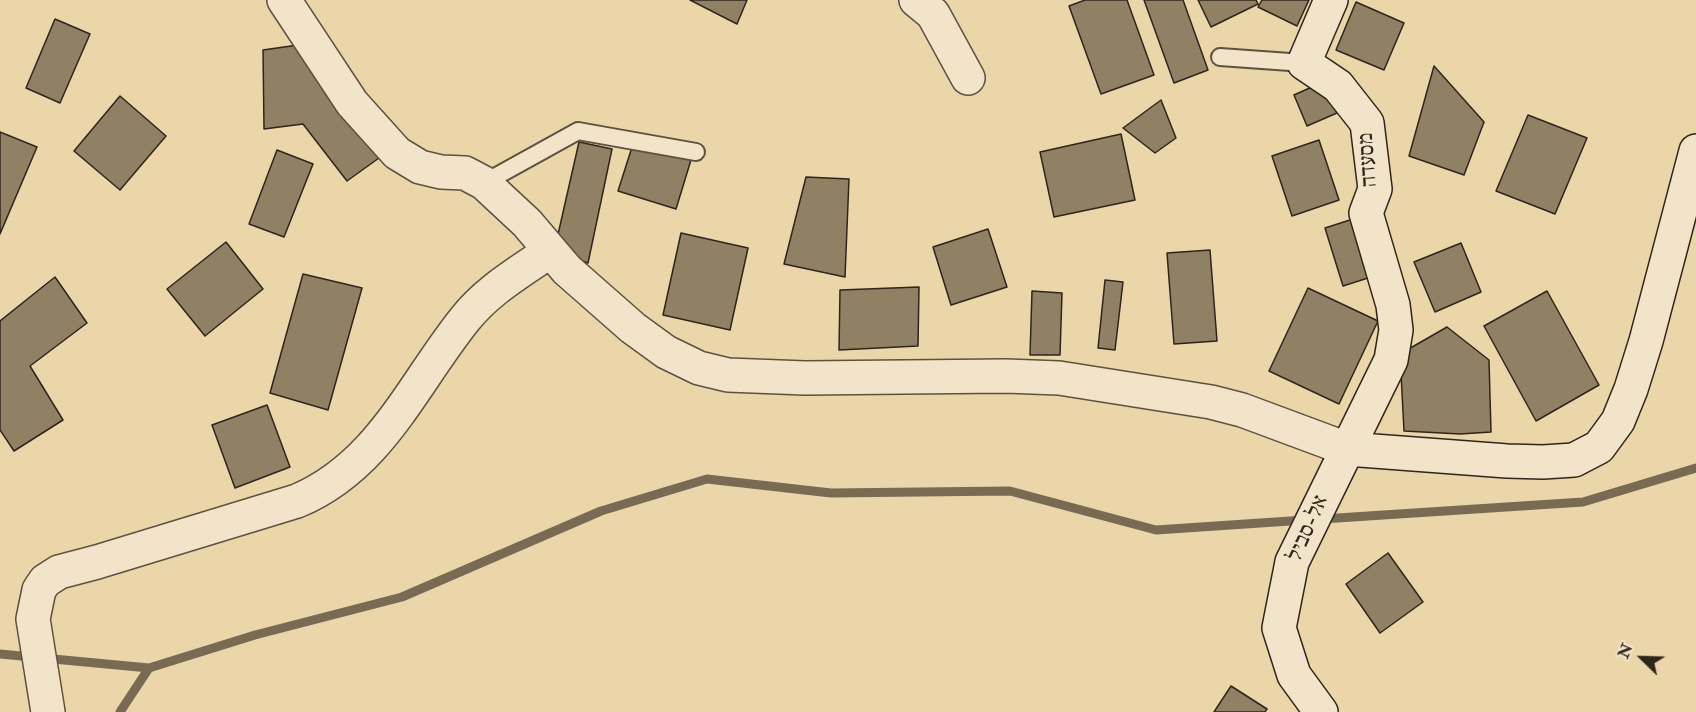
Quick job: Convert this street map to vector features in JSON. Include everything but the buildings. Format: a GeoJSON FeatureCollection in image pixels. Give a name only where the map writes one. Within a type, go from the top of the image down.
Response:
{"type":"FeatureCollection","features":[{"type":"Feature","properties":{"kind":"street"},"geometry":{"type":"LineString","coordinates":[[284,0],[352,103],[398,153],[420,167],[441,172],[465,173],[484,183],[526,223],[567,270],[633,328],[666,352],[699,368],[728,375],[805,378],[1006,376],[1059,378],[1232,407],[1347,449],[1507,462],[1543,462],[1574,460],[1599,447],[1618,421],[1631,389],[1646,341],[1696,151]]}},
{"type":"Feature","properties":{"kind":"street"},"geometry":{"type":"LineString","coordinates":[[916,0],[933,15],[969,78]]}},
{"type":"Feature","properties":{"kind":"street"},"geometry":{"type":"LineString","coordinates":[[1304,63],[1331,0]]}},
{"type":"Feature","properties":{"kind":"street","name":"מסעדה"},"geometry":{"type":"LineString","coordinates":[[1304,63],[1338,86],[1367,123],[1375,189],[1366,213],[1393,305],[1396,330],[1391,360],[1365,415]]}},
{"type":"Feature","properties":{"kind":"street"},"geometry":{"type":"LineString","coordinates":[[48,712],[33,619],[39,590],[45,581],[59,572],[275,508],[316,493],[359,461],[382,435],[465,319],[484,297],[550,251]]}},
{"type":"Feature","properties":{"kind":"street","name":"אל-סביל"},"geometry":{"type":"LineString","coordinates":[[1321,712],[1294,675],[1279,628],[1292,562],[1365,415]]}},
{"type":"Feature","properties":{"kind":"lane"},"geometry":{"type":"LineString","coordinates":[[1220,57],[1304,63]]}},
{"type":"Feature","properties":{"kind":"lane"},"geometry":{"type":"LineString","coordinates":[[484,183],[578,131],[696,152]]}},
{"type":"Feature","properties":{"kind":"waterway"},"geometry":{"type":"LineString","coordinates":[[1322,519],[1583,502],[1696,468]]}},
{"type":"Feature","properties":{"kind":"waterway"},"geometry":{"type":"LineString","coordinates":[[0,654],[149,668],[255,635],[402,597],[601,511],[707,479],[831,493],[1010,491],[1156,530],[1305,520]]}},
{"type":"Feature","properties":{"kind":"waterway"},"geometry":{"type":"LineString","coordinates":[[120,712],[149,668]]}}]}
